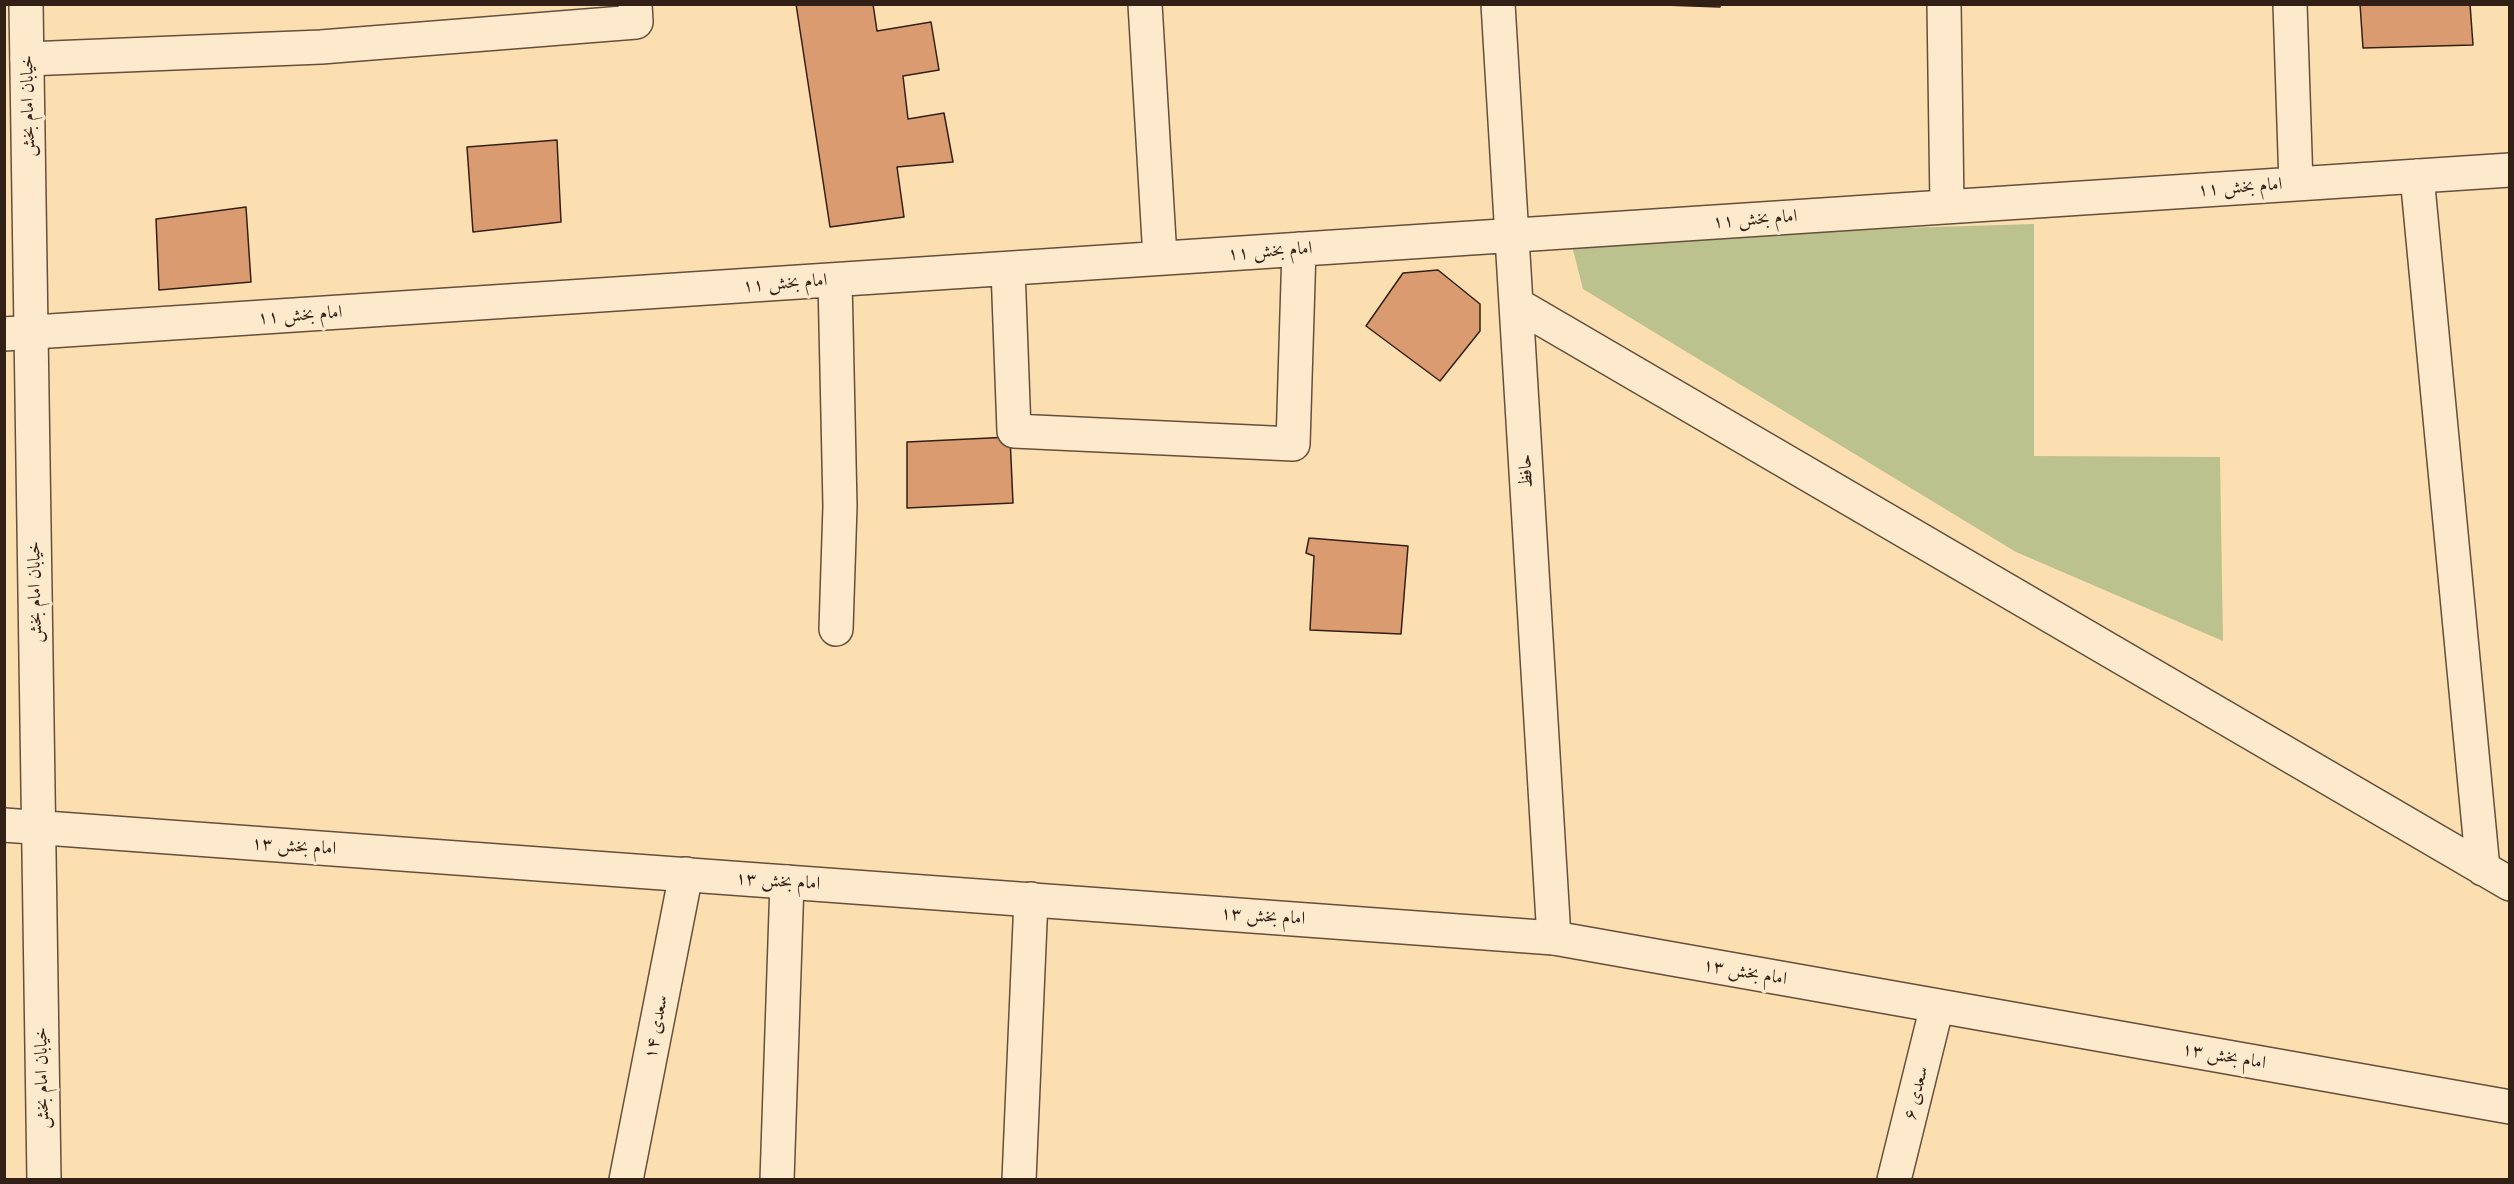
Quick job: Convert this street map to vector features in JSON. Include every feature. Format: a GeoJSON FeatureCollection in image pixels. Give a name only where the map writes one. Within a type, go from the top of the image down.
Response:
{"type":"FeatureCollection","features":[{"type":"Feature","properties":{"kind":"street","name":"خیابان امام بخش"},"geometry":{"type":"LineString","coordinates":[[26,4],[27,59],[18,333],[39,827],[44,1179]]}},
{"type":"Feature","properties":{"kind":"street"},"geometry":{"type":"LineString","coordinates":[[27,59],[321,47],[636,22],[635,4]]}},
{"type":"Feature","properties":{"kind":"street"},"geometry":{"type":"LineString","coordinates":[[1145,4],[1160,258]]}},
{"type":"Feature","properties":{"kind":"street","name":"حافظ"},"geometry":{"type":"LineString","coordinates":[[1498,4],[1554,938]]}},
{"type":"Feature","properties":{"kind":"street"},"geometry":{"type":"LineString","coordinates":[[1944,4],[1947,206]]}},
{"type":"Feature","properties":{"kind":"street"},"geometry":{"type":"LineString","coordinates":[[2290,4],[2296,184]]}},
{"type":"Feature","properties":{"kind":"street","name":"امام بخش ۱۱"},"geometry":{"type":"LineString","coordinates":[[18,333],[2510,170]]}},
{"type":"Feature","properties":{"kind":"street"},"geometry":{"type":"LineString","coordinates":[[2417,176],[2496,876]]}},
{"type":"Feature","properties":{"kind":"street"},"geometry":{"type":"LineString","coordinates":[[1008,268],[1014,431],[1293,444],[1299,249]]}},
{"type":"Feature","properties":{"kind":"street"},"geometry":{"type":"LineString","coordinates":[[835,280],[840,506],[836,629]]}},
{"type":"Feature","properties":{"kind":"street"},"geometry":{"type":"LineString","coordinates":[[1516,304],[2496,876]]}},
{"type":"Feature","properties":{"kind":"street","name":"امام بخش ۱۳"},"geometry":{"type":"LineString","coordinates":[[4,825],[1554,938],[2510,1107]]}},
{"type":"Feature","properties":{"kind":"street","name":"سعدی ۱۴"},"geometry":{"type":"LineString","coordinates":[[626,1179],[686,874]]}},
{"type":"Feature","properties":{"kind":"street"},"geometry":{"type":"LineString","coordinates":[[777,1179],[787,882]]}},
{"type":"Feature","properties":{"kind":"street"},"geometry":{"type":"LineString","coordinates":[[1019,1179],[1031,899]]}},
{"type":"Feature","properties":{"kind":"street","name":"سعدی ۶"},"geometry":{"type":"LineString","coordinates":[[1894,1179],[1937,1006]]}},
{"type":"Feature","properties":{"kind":"green space"},"geometry":{"type":"Polygon","coordinates":[[[2034,224],[2034,456],[2220,457],[2223,641],[2016,552],[1583,289],[1570,238],[2034,224]]]}},
{"type":"Feature","properties":{"kind":"building"},"geometry":{"type":"Polygon","coordinates":[[[796,4],[873,4],[877,31],[931,22],[939,70],[903,76],[908,119],[944,113],[953,162],[897,167],[904,217],[830,227],[796,4]]]}},
{"type":"Feature","properties":{"kind":"building"},"geometry":{"type":"Polygon","coordinates":[[[1636,4],[1720,4],[1720,7],[1636,4]]]}},
{"type":"Feature","properties":{"kind":"building"},"geometry":{"type":"Polygon","coordinates":[[[2360,4],[2470,4],[2473,45],[2363,48],[2360,4]]]}},
{"type":"Feature","properties":{"kind":"building"},"geometry":{"type":"Polygon","coordinates":[[[557,140],[561,222],[473,232],[467,147],[557,140]]]}},
{"type":"Feature","properties":{"kind":"building"},"geometry":{"type":"Polygon","coordinates":[[[246,207],[251,282],[159,290],[156,219],[246,207]]]}},
{"type":"Feature","properties":{"kind":"building"},"geometry":{"type":"Polygon","coordinates":[[[1438,270],[1480,304],[1480,331],[1440,381],[1366,326],[1403,273],[1438,270]]]}},
{"type":"Feature","properties":{"kind":"building"},"geometry":{"type":"Polygon","coordinates":[[[1010,437],[1013,503],[907,508],[907,442],[1010,437]]]}},
{"type":"Feature","properties":{"kind":"building"},"geometry":{"type":"Polygon","coordinates":[[[1309,538],[1408,546],[1401,634],[1310,630],[1314,556],[1306,553],[1309,538]]]}}]}
